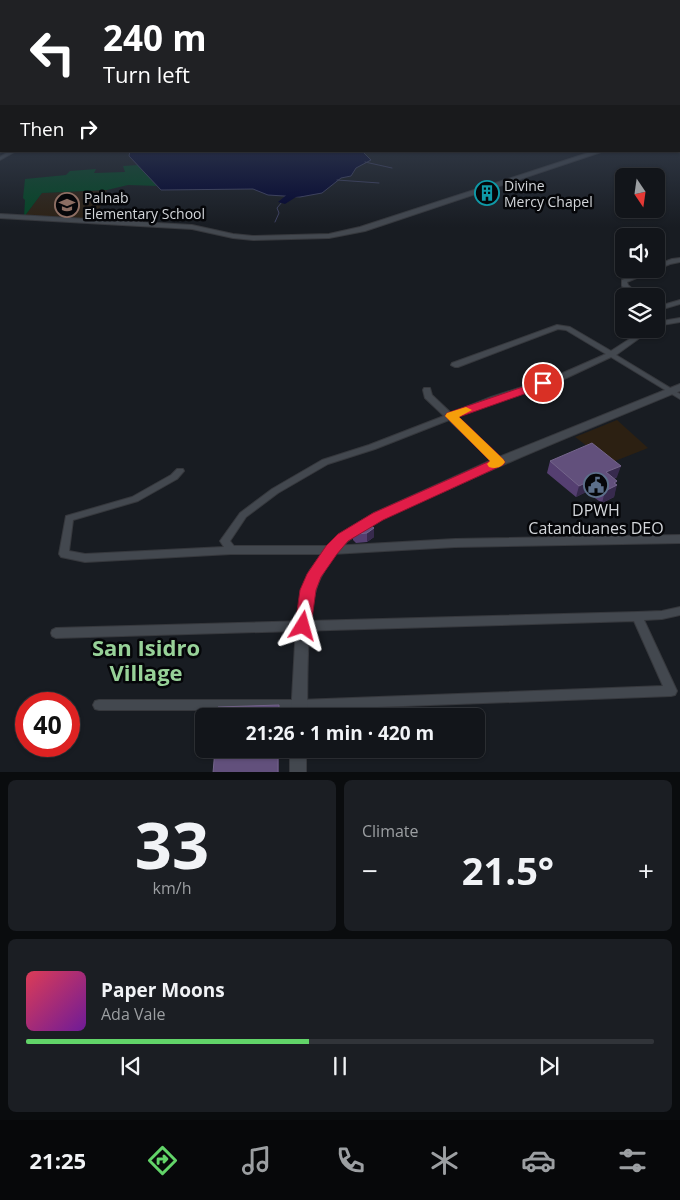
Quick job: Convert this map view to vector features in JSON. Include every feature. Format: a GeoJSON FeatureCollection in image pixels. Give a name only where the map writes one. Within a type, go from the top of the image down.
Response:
{"type":"FeatureCollection","features":[{"type":"Feature","properties":{"kind":"street"},"geometry":{"type":"LineString","coordinates":[[0,216],[192,227],[233,236],[253,238],[329,236],[362,229],[589,155]]}},
{"type":"Feature","properties":{"kind":"street"},"geometry":{"type":"LineString","coordinates":[[627,288],[624,281],[643,275],[670,261],[680,260]]}},
{"type":"Feature","properties":{"kind":"street"},"geometry":{"type":"LineString","coordinates":[[665,306],[680,302]]}},
{"type":"Feature","properties":{"kind":"street"},"geometry":{"type":"LineString","coordinates":[[665,322],[680,320]]}},
{"type":"Feature","properties":{"kind":"street"},"geometry":{"type":"LineString","coordinates":[[455,365],[557,327],[568,328],[677,392]]}},
{"type":"Feature","properties":{"kind":"street"},"geometry":{"type":"LineString","coordinates":[[231,550],[225,541],[243,515],[275,490],[325,462],[372,447],[451,416],[559,378],[612,354],[636,338]]}},
{"type":"Feature","properties":{"kind":"street"},"geometry":{"type":"LineString","coordinates":[[427,390],[428,396],[498,462]]}},
{"type":"Feature","properties":{"kind":"street"},"geometry":{"type":"LineString","coordinates":[[299,708],[303,626],[308,590],[315,574],[343,538],[378,516],[498,462],[677,392]]}},
{"type":"Feature","properties":{"kind":"street"},"geometry":{"type":"LineString","coordinates":[[180,471],[174,477],[135,499],[70,518],[64,554],[85,558],[231,550],[332,550],[455,543],[680,539]]}},
{"type":"Feature","properties":{"kind":"street"},"geometry":{"type":"LineString","coordinates":[[56,632],[637,616],[662,615],[680,611]]}},
{"type":"Feature","properties":{"kind":"street"},"geometry":{"type":"LineString","coordinates":[[338,708],[671,691],[637,616]]}},
{"type":"Feature","properties":{"kind":"street"},"geometry":{"type":"LineString","coordinates":[[99,705],[219,708]]}},
{"type":"Feature","properties":{"kind":"street"},"geometry":{"type":"LineString","coordinates":[[298,758],[298,772]]}},
{"type":"Feature","properties":{"kind":"shaded area","name":"Palnab Elementary School"},"geometry":{"type":"Polygon","coordinates":[[[107,190],[95,220],[24,217],[42,193],[107,190]]]}},
{"type":"Feature","properties":{"kind":"shaded area"},"geometry":{"type":"Polygon","coordinates":[[[617,420],[648,448],[610,463],[575,437],[617,420]]]}},
{"type":"Feature","properties":{"kind":"green space"},"geometry":{"type":"Polygon","coordinates":[[[138,165],[159,186],[128,185],[107,190],[42,193],[24,217],[25,179],[66,175],[70,171],[96,169],[94,173],[125,172],[123,166],[138,165]]]}},
{"type":"Feature","properties":{"kind":"water"},"geometry":{"type":"Polygon","coordinates":[[[366,155],[371,160],[356,168],[351,176],[341,178],[322,193],[300,197],[268,195],[253,189],[161,190],[129,156],[366,155]]]}},
{"type":"Feature","properties":{"kind":"building"},"geometry":{"type":"Polygon","coordinates":[[[592,443],[621,466],[606,472],[617,481],[614,483],[617,485],[605,491],[589,481],[579,486],[550,461],[592,443]]]}},
{"type":"Feature","properties":{"kind":"building"},"geometry":{"type":"Polygon","coordinates":[[[366,522],[374,528],[367,533],[357,534],[353,531],[366,522]]]}},
{"type":"Feature","properties":{"kind":"building"},"geometry":{"type":"Polygon","coordinates":[[[279,705],[279,708],[218,707],[279,705]]]}},
{"type":"Feature","properties":{"kind":"building"},"geometry":{"type":"Polygon","coordinates":[[[214,758],[278,758],[278,772],[213,772],[214,758]]]}},
{"type":"Feature","properties":{"kind":"waterway"},"geometry":{"type":"LineString","coordinates":[[365,162],[392,168]]}},
{"type":"Feature","properties":{"kind":"waterway"},"geometry":{"type":"LineString","coordinates":[[337,180],[379,183]]}},
{"type":"Feature","properties":{"kind":"waterway"},"geometry":{"type":"LineString","coordinates":[[282,202],[292,197],[292,195],[306,192]]}},
{"type":"Feature","properties":{"kind":"waterway"},"geometry":{"type":"LineString","coordinates":[[275,222],[279,213],[277,208],[282,202]]}},
{"type":"Feature","properties":{"kind":"slow traffic"},"geometry":{"type":"LineString","coordinates":[[466,410],[451,416],[498,462],[493,464]]}},
{"type":"Feature","properties":{"kind":"place","name":"Divine Mercy Chapel"},"geometry":{"type":"Point","coordinates":[487,193]}},
{"type":"Feature","properties":{"kind":"place","name":"Palnab Elementary School"},"geometry":{"type":"Point","coordinates":[67,205]}},
{"type":"Feature","properties":{"kind":"place","name":"DPWH Catanduanes DEO"},"geometry":{"type":"Point","coordinates":[596,485]}},
{"type":"Feature","properties":{"kind":"district","name":"San Isidro Village"},"geometry":{"type":"Point","coordinates":[146,660]}},
{"type":"Feature","properties":{"kind":"route"},"geometry":{"type":"LineString","coordinates":[[303,626],[308,590],[315,574],[343,538],[378,516],[498,462],[451,416],[543,383]]}}]}
